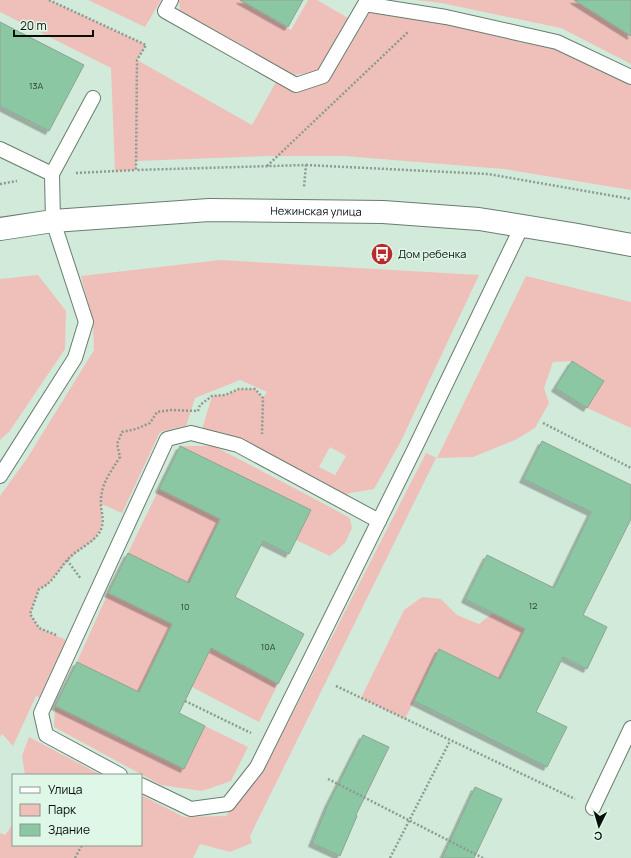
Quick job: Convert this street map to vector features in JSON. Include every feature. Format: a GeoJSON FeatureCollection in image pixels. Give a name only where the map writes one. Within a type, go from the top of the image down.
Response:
{"type":"FeatureCollection","features":[{"type":"Feature","properties":{"kind":"street","name":"Нежинская улица"},"geometry":{"type":"LineString","coordinates":[[0,229],[53,221],[209,210],[382,212],[479,220],[572,234],[631,245]]}},
{"type":"Feature","properties":{"kind":"lane"},"geometry":{"type":"LineString","coordinates":[[171,0],[165,11],[296,86],[323,76],[366,2],[427,14],[446,16],[557,42],[631,78]]}},
{"type":"Feature","properties":{"kind":"lane"},"geometry":{"type":"LineString","coordinates":[[0,476],[75,358],[86,322],[53,221],[52,174],[93,98]]}},
{"type":"Feature","properties":{"kind":"lane"},"geometry":{"type":"LineString","coordinates":[[0,149],[52,174]]}},
{"type":"Feature","properties":{"kind":"lane"},"geometry":{"type":"LineString","coordinates":[[142,785],[191,809],[228,804],[257,767],[379,521],[522,226]]}},
{"type":"Feature","properties":{"kind":"lane"},"geometry":{"type":"LineString","coordinates":[[118,774],[46,735],[41,713],[167,439],[191,433],[238,446],[379,521]]}},
{"type":"Feature","properties":{"kind":"lane"},"geometry":{"type":"LineString","coordinates":[[593,808],[631,728]]}},
{"type":"Feature","properties":{"kind":"path"},"geometry":{"type":"LineString","coordinates":[[49,0],[146,45],[137,60],[136,170],[306,165],[488,174],[631,199]]}},
{"type":"Feature","properties":{"kind":"path"},"geometry":{"type":"LineString","coordinates":[[266,167],[427,14]]}},
{"type":"Feature","properties":{"kind":"path"},"geometry":{"type":"LineString","coordinates":[[301,211],[306,165]]}},
{"type":"Feature","properties":{"kind":"path"},"geometry":{"type":"LineString","coordinates":[[191,433],[200,405],[212,396],[225,395],[239,389],[255,389],[263,398],[262,458]]}},
{"type":"Feature","properties":{"kind":"path"},"geometry":{"type":"LineString","coordinates":[[73,643],[39,628],[30,614],[39,589],[46,586],[51,581],[72,555],[94,540],[102,526],[102,489],[120,457],[117,444],[122,432],[136,429],[150,423],[157,412],[171,410],[198,411]]}},
{"type":"Feature","properties":{"kind":"path"},"geometry":{"type":"LineString","coordinates":[[543,423],[631,468]]}},
{"type":"Feature","properties":{"kind":"path"},"geometry":{"type":"LineString","coordinates":[[336,686],[593,808]]}},
{"type":"Feature","properties":{"kind":"path"},"geometry":{"type":"LineString","coordinates":[[185,701],[269,742]]}},
{"type":"Feature","properties":{"kind":"path"},"geometry":{"type":"LineString","coordinates":[[390,858],[450,740]]}},
{"type":"Feature","properties":{"kind":"path"},"geometry":{"type":"LineString","coordinates":[[328,779],[483,858]]}},
{"type":"Feature","properties":{"kind":"path"},"geometry":{"type":"LineString","coordinates":[[75,858],[81,846]]}},
{"type":"Feature","properties":{"kind":"green space"},"geometry":{"type":"Polygon","coordinates":[[[0,0],[49,0],[146,45],[137,60],[252,125],[276,82],[297,93],[329,81],[371,10],[432,20],[553,45],[631,85],[631,190],[504,169],[344,156],[266,156],[136,161],[136,170],[115,171],[111,68],[0,12],[0,0]]]}},
{"type":"Feature","properties":{"kind":"green space"},"geometry":{"type":"Polygon","coordinates":[[[88,0],[161,0],[145,27],[88,0]]]}},
{"type":"Feature","properties":{"kind":"green space"},"geometry":{"type":"Polygon","coordinates":[[[179,0],[240,0],[291,30],[308,0],[317,0],[348,18],[317,72],[294,75],[180,13],[179,0]]]}},
{"type":"Feature","properties":{"kind":"green space"},"geometry":{"type":"Polygon","coordinates":[[[416,0],[587,0],[631,29],[631,64],[561,28],[441,3],[416,0]]]}},
{"type":"Feature","properties":{"kind":"green space"},"geometry":{"type":"Polygon","coordinates":[[[220,260],[479,275],[401,441],[374,489],[350,493],[338,499],[238,445],[200,436],[212,396],[225,395],[239,389],[255,389],[263,398],[267,392],[240,380],[195,398],[186,426],[160,432],[122,513],[101,504],[102,526],[94,540],[82,548],[68,561],[46,586],[39,589],[30,614],[39,628],[73,643],[46,700],[36,696],[13,746],[2,734],[0,737],[0,496],[28,457],[94,350],[93,323],[81,276],[220,260]],[[330,447],[319,467],[335,475],[346,456],[330,447]]]}},
{"type":"Feature","properties":{"kind":"green space"},"geometry":{"type":"Polygon","coordinates":[[[38,275],[66,311],[65,349],[9,432],[0,440],[0,279],[38,275]]]}},
{"type":"Feature","properties":{"kind":"green space"},"geometry":{"type":"Polygon","coordinates":[[[526,276],[631,302],[631,428],[587,408],[604,380],[572,361],[553,362],[544,388],[549,403],[535,428],[515,440],[473,457],[437,458],[526,276]]]}},
{"type":"Feature","properties":{"kind":"green space"},"geometry":{"type":"Polygon","coordinates":[[[180,446],[214,446],[350,518],[352,528],[345,543],[330,556],[296,540],[311,510],[180,446]]]}},
{"type":"Feature","properties":{"kind":"green space"},"geometry":{"type":"Polygon","coordinates":[[[426,453],[437,458],[250,836],[252,843],[230,852],[200,844],[193,858],[0,858],[0,833],[5,835],[12,825],[12,846],[142,846],[142,796],[184,817],[226,816],[268,762],[426,453]]]}},
{"type":"Feature","properties":{"kind":"green space"},"geometry":{"type":"Polygon","coordinates":[[[159,489],[220,519],[189,583],[128,553],[159,489]]]}},
{"type":"Feature","properties":{"kind":"green space"},"geometry":{"type":"Polygon","coordinates":[[[108,593],[172,624],[139,692],[77,662],[108,593]]]}},
{"type":"Feature","properties":{"kind":"green space"},"geometry":{"type":"Polygon","coordinates":[[[422,597],[441,599],[457,615],[479,624],[493,613],[525,629],[500,679],[440,649],[405,719],[361,698],[404,610],[422,597]]]}},
{"type":"Feature","properties":{"kind":"green space"},"geometry":{"type":"Polygon","coordinates":[[[226,618],[249,629],[233,660],[278,684],[259,722],[192,687],[226,618]]]}},
{"type":"Feature","properties":{"kind":"green space"},"geometry":{"type":"Polygon","coordinates":[[[55,706],[184,769],[205,726],[248,747],[231,781],[202,791],[161,785],[54,727],[55,706]]]}},
{"type":"Feature","properties":{"kind":"green space"},"geometry":{"type":"Polygon","coordinates":[[[29,737],[99,774],[25,774],[22,756],[29,737]]]}},
{"type":"Feature","properties":{"kind":"building"},"geometry":{"type":"Polygon","coordinates":[[[240,0],[303,0],[288,27],[240,0]]]}},
{"type":"Feature","properties":{"kind":"building"},"geometry":{"type":"Polygon","coordinates":[[[574,0],[631,0],[631,36],[574,0]]]}},
{"type":"Feature","properties":{"kind":"building"},"geometry":{"type":"Polygon","coordinates":[[[0,22],[84,65],[49,131],[0,106],[0,22]]]}},
{"type":"Feature","properties":{"kind":"building"},"geometry":{"type":"Polygon","coordinates":[[[572,361],[604,381],[587,408],[555,388],[572,361]]]}},
{"type":"Feature","properties":{"kind":"building"},"geometry":{"type":"Polygon","coordinates":[[[542,441],[631,485],[631,519],[583,615],[607,627],[587,669],[563,657],[536,712],[567,727],[547,767],[414,701],[439,649],[500,679],[525,629],[465,599],[487,555],[554,588],[591,512],[523,479],[542,441]]]}},
{"type":"Feature","properties":{"kind":"building"},"geometry":{"type":"Polygon","coordinates":[[[180,446],[311,510],[289,554],[263,541],[235,597],[304,634],[278,684],[211,648],[179,713],[205,726],[184,769],[55,706],[77,662],[139,692],[172,624],[108,593],[128,553],[189,583],[220,519],[159,489],[180,446]]]}},
{"type":"Feature","properties":{"kind":"building"},"geometry":{"type":"Polygon","coordinates":[[[363,735],[389,747],[356,815],[357,816],[340,856],[312,843],[328,804],[363,735]]]}},
{"type":"Feature","properties":{"kind":"building"},"geometry":{"type":"Polygon","coordinates":[[[475,787],[502,799],[474,858],[442,858],[475,787]]]}},
{"type":"Feature","properties":{"kind":"place","name":"Дом ребенка"},"geometry":{"type":"Point","coordinates":[382,254]}}]}
